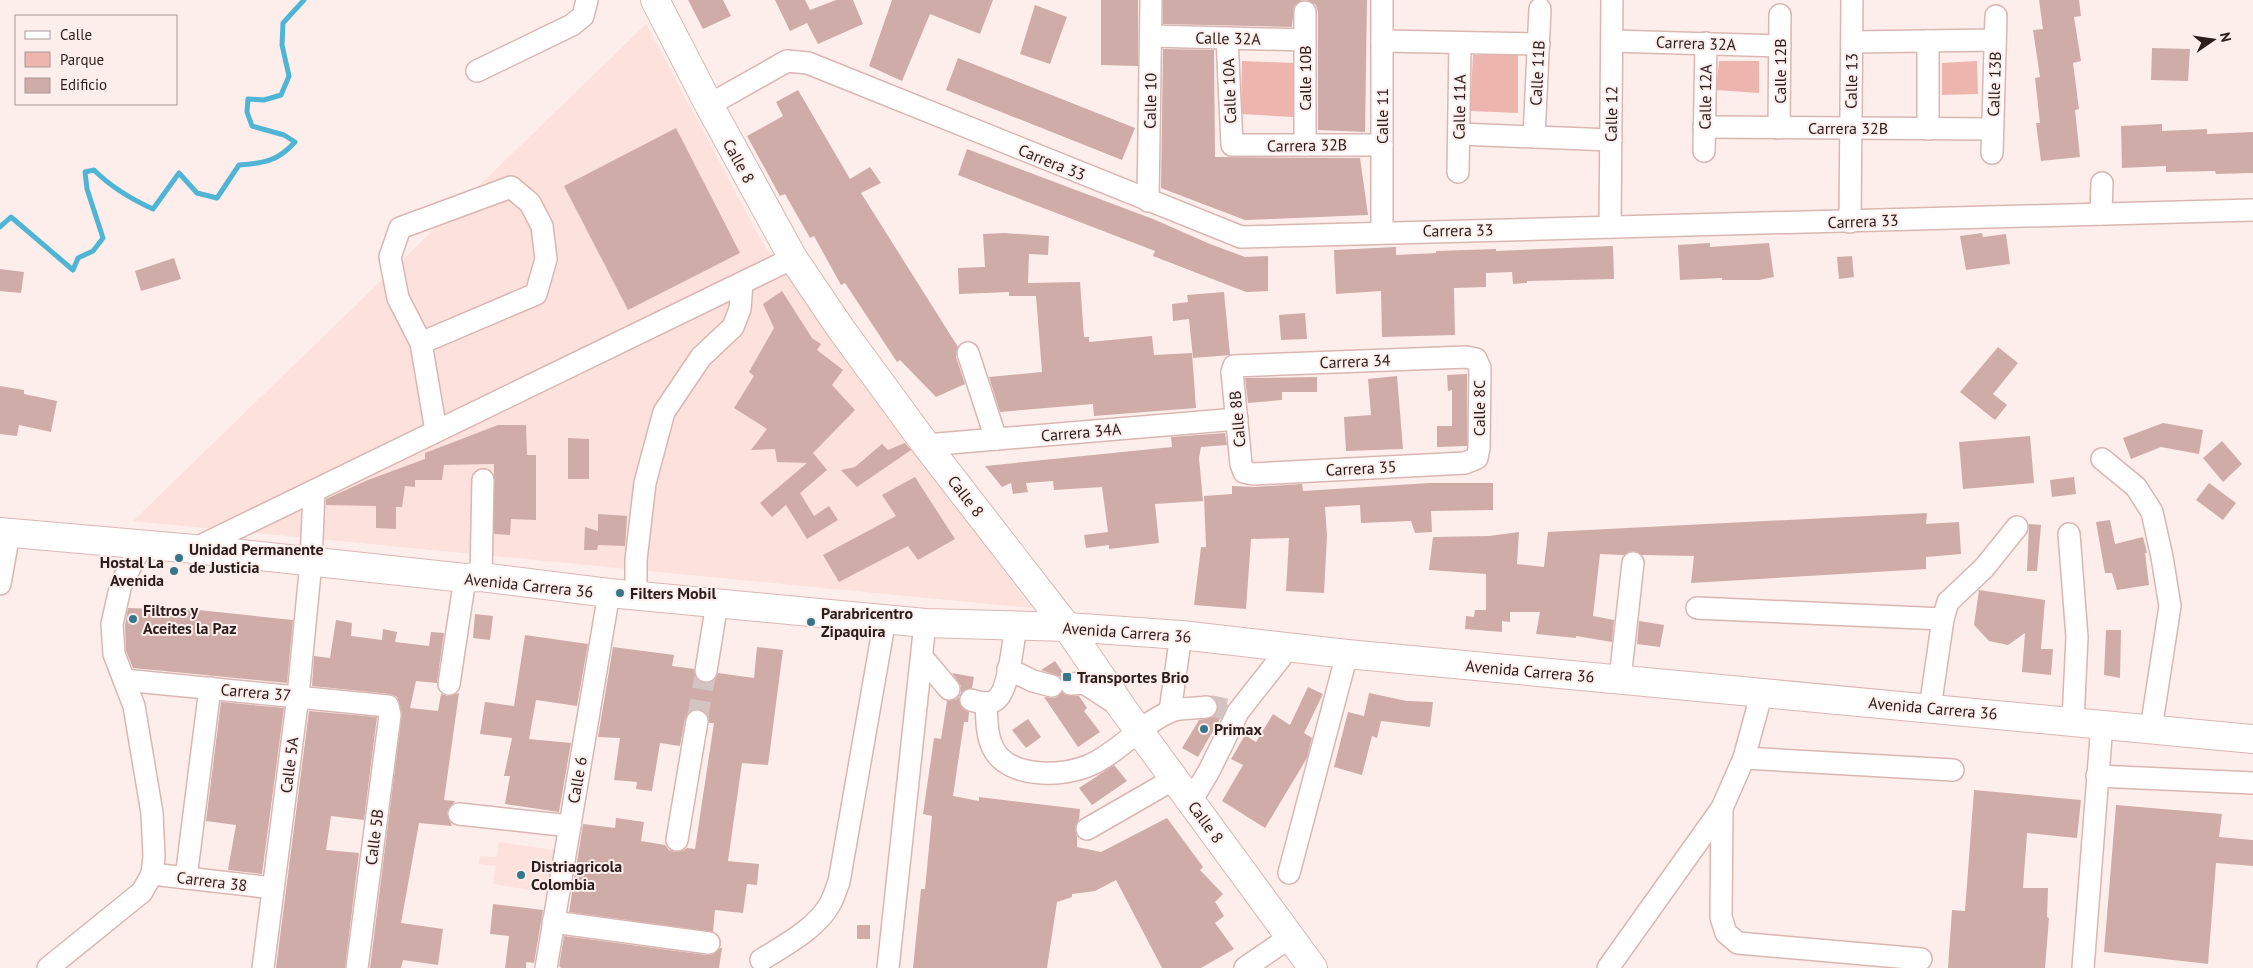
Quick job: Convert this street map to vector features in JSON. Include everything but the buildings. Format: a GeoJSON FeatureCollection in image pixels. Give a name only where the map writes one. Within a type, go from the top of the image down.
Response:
{"type":"FeatureCollection","features":[{"type":"Feature","properties":{"kind":"main road","name":"Calle 8"},"geometry":{"type":"LineString","coordinates":[[655,0],[709,106],[793,258],[841,329],[926,445],[1067,626],[1174,779],[1313,968]]}},
{"type":"Feature","properties":{"kind":"main road","name":"Avenida Carrera 36"},"geometry":{"type":"LineString","coordinates":[[4,532],[194,549],[636,596],[885,620],[925,623],[1067,626],[1181,635],[1347,654],[2253,738]]}},
{"type":"Feature","properties":{"kind":"street"},"geometry":{"type":"LineString","coordinates":[[477,71],[572,25],[583,16],[587,0]]}},
{"type":"Feature","properties":{"kind":"street","name":"Calle 10"},"geometry":{"type":"LineString","coordinates":[[1148,201],[1151,0]]}},
{"type":"Feature","properties":{"kind":"street","name":"Calle 11"},"geometry":{"type":"LineString","coordinates":[[1382,0],[1382,232]]}},
{"type":"Feature","properties":{"kind":"street","name":"Calle 12"},"geometry":{"type":"LineString","coordinates":[[1610,227],[1612,0]]}},
{"type":"Feature","properties":{"kind":"street","name":"Calle 13"},"geometry":{"type":"LineString","coordinates":[[1850,222],[1852,0]]}},
{"type":"Feature","properties":{"kind":"street","name":"Calle 11B"},"geometry":{"type":"LineString","coordinates":[[1534,137],[1540,9]]}},
{"type":"Feature","properties":{"kind":"street","name":"Calle 10B"},"geometry":{"type":"LineString","coordinates":[[1305,12],[1305,145]]}},
{"type":"Feature","properties":{"kind":"street","name":"Calle 12B"},"geometry":{"type":"LineString","coordinates":[[1779,128],[1780,15]]}},
{"type":"Feature","properties":{"kind":"street","name":"Calle 13B"},"geometry":{"type":"LineString","coordinates":[[1992,153],[1996,16]]}},
{"type":"Feature","properties":{"kind":"street","name":"Calle 32A"},"geometry":{"type":"LineString","coordinates":[[1151,36],[1304,40]]}},
{"type":"Feature","properties":{"kind":"street","name":"Calle 10A"},"geometry":{"type":"LineString","coordinates":[[1227,38],[1232,145]]}},
{"type":"Feature","properties":{"kind":"street"},"geometry":{"type":"LineString","coordinates":[[1852,42],[1995,40]]}},
{"type":"Feature","properties":{"kind":"street"},"geometry":{"type":"LineString","coordinates":[[1382,41],[1539,44]]}},
{"type":"Feature","properties":{"kind":"street","name":"Carrera 32A"},"geometry":{"type":"LineString","coordinates":[[1612,41],[1780,46]]}},
{"type":"Feature","properties":{"kind":"street"},"geometry":{"type":"LineString","coordinates":[[1928,41],[1928,129]]}},
{"type":"Feature","properties":{"kind":"street","name":"Calle 11A"},"geometry":{"type":"LineString","coordinates":[[1458,172],[1460,43]]}},
{"type":"Feature","properties":{"kind":"street","name":"Calle 12A"},"geometry":{"type":"LineString","coordinates":[[1704,151],[1706,43]]}},
{"type":"Feature","properties":{"kind":"street","name":"Carrera 33"},"geometry":{"type":"LineString","coordinates":[[709,106],[787,61],[808,64],[1241,237],[2253,210]]}},
{"type":"Feature","properties":{"kind":"street","name":"Carrera 32B"},"geometry":{"type":"LineString","coordinates":[[1704,127],[1992,128]]}},
{"type":"Feature","properties":{"kind":"street"},"geometry":{"type":"LineString","coordinates":[[1459,134],[1611,140]]}},
{"type":"Feature","properties":{"kind":"street","name":"Carrera 32B"},"geometry":{"type":"LineString","coordinates":[[1232,145],[1382,145]]}},
{"type":"Feature","properties":{"kind":"street"},"geometry":{"type":"LineString","coordinates":[[2101,214],[2102,183]]}},
{"type":"Feature","properties":{"kind":"street"},"geometry":{"type":"LineString","coordinates":[[421,343],[536,294],[546,259],[542,226],[530,203],[511,187],[400,228],[390,257],[398,298],[421,343],[436,431]]}},
{"type":"Feature","properties":{"kind":"street"},"geometry":{"type":"LineString","coordinates":[[194,549],[793,258]]}},
{"type":"Feature","properties":{"kind":"street"},"geometry":{"type":"LineString","coordinates":[[636,596],[636,560],[645,483],[664,412],[700,357],[733,327],[740,309],[742,283]]}},
{"type":"Feature","properties":{"kind":"street"},"geometry":{"type":"LineString","coordinates":[[968,353],[996,439]]}},
{"type":"Feature","properties":{"kind":"street","name":"Carrera 34"},"geometry":{"type":"LineString","coordinates":[[1234,366],[1456,358],[1476,359]]}},
{"type":"Feature","properties":{"kind":"street","name":"Calle 8C"},"geometry":{"type":"LineString","coordinates":[[1476,359],[1480,368],[1479,448],[1477,458]]}},
{"type":"Feature","properties":{"kind":"street","name":"Calle 8B"},"geometry":{"type":"LineString","coordinates":[[1234,366],[1232,372],[1236,419],[1241,464],[1244,472]]}},
{"type":"Feature","properties":{"kind":"street","name":"Carrera 34A"},"geometry":{"type":"LineString","coordinates":[[926,445],[1236,419]]}},
{"type":"Feature","properties":{"kind":"street","name":"Carrera 35"},"geometry":{"type":"LineString","coordinates":[[1244,472],[1253,474],[1465,463],[1477,458]]}},
{"type":"Feature","properties":{"kind":"street"},"geometry":{"type":"LineString","coordinates":[[2102,459],[2136,487],[2152,512],[2162,557],[2170,606],[2151,729]]}},
{"type":"Feature","properties":{"kind":"street"},"geometry":{"type":"LineString","coordinates":[[449,684],[473,578],[483,480]]}},
{"type":"Feature","properties":{"kind":"street","name":"Calle 5A"},"geometry":{"type":"LineString","coordinates":[[263,968],[298,696],[311,562],[314,491]]}},
{"type":"Feature","properties":{"kind":"street"},"geometry":{"type":"LineString","coordinates":[[1930,708],[1943,619],[1948,602],[1984,568],[2017,527]]}},
{"type":"Feature","properties":{"kind":"street"},"geometry":{"type":"LineString","coordinates":[[0,584],[4,532]]}},
{"type":"Feature","properties":{"kind":"street"},"geometry":{"type":"LineString","coordinates":[[2069,534],[2077,638],[2074,722]]}},
{"type":"Feature","properties":{"kind":"street"},"geometry":{"type":"LineString","coordinates":[[48,968],[142,892],[152,874],[154,856],[152,814],[134,706],[114,654],[112,624],[121,584],[142,545]]}},
{"type":"Feature","properties":{"kind":"street"},"geometry":{"type":"LineString","coordinates":[[1620,679],[1633,563]]}},
{"type":"Feature","properties":{"kind":"street","name":"Calle 6"},"geometry":{"type":"LineString","coordinates":[[546,968],[609,593]]}},
{"type":"Feature","properties":{"kind":"street"},"geometry":{"type":"LineString","coordinates":[[706,671],[717,603]]}},
{"type":"Feature","properties":{"kind":"street"},"geometry":{"type":"LineString","coordinates":[[1697,608],[1943,619]]}},
{"type":"Feature","properties":{"kind":"street"},"geometry":{"type":"LineString","coordinates":[[761,960],[795,938],[817,920],[830,904],[839,882],[885,620]]}},
{"type":"Feature","properties":{"kind":"street"},"geometry":{"type":"LineString","coordinates":[[888,968],[925,623]]}},
{"type":"Feature","properties":{"kind":"street"},"geometry":{"type":"LineString","coordinates":[[1016,625],[1004,691],[994,701],[978,702],[992,748],[1000,759],[1016,768],[1037,772],[1066,772],[1090,765],[1170,711],[1223,710]]}},
{"type":"Feature","properties":{"kind":"street"},"geometry":{"type":"LineString","coordinates":[[1170,711],[1181,635]]}},
{"type":"Feature","properties":{"kind":"street"},"geometry":{"type":"LineString","coordinates":[[1191,801],[1209,771],[1223,710],[1289,647]]}},
{"type":"Feature","properties":{"kind":"street"},"geometry":{"type":"LineString","coordinates":[[1289,873],[1347,654]]}},
{"type":"Feature","properties":{"kind":"street"},"geometry":{"type":"LineString","coordinates":[[922,657],[949,688]]}},
{"type":"Feature","properties":{"kind":"street"},"geometry":{"type":"LineString","coordinates":[[1008,669],[1034,681],[1061,685],[1084,683],[1097,689],[1124,709]]}},
{"type":"Feature","properties":{"kind":"street","name":"Carrera 37"},"geometry":{"type":"LineString","coordinates":[[124,680],[388,706]]}},
{"type":"Feature","properties":{"kind":"street"},"geometry":{"type":"LineString","coordinates":[[186,878],[210,688]]}},
{"type":"Feature","properties":{"kind":"street"},"geometry":{"type":"LineString","coordinates":[[1608,968],[1722,808],[1744,758],[1762,692]]}},
{"type":"Feature","properties":{"kind":"street","name":"Calle 5B"},"geometry":{"type":"LineString","coordinates":[[357,968],[390,715],[388,706]]}},
{"type":"Feature","properties":{"kind":"street"},"geometry":{"type":"LineString","coordinates":[[677,840],[697,721]]}},
{"type":"Feature","properties":{"kind":"street"},"geometry":{"type":"LineString","coordinates":[[2083,968],[2102,724]]}},
{"type":"Feature","properties":{"kind":"street"},"geometry":{"type":"LineString","coordinates":[[1744,758],[1953,770]]}},
{"type":"Feature","properties":{"kind":"street"},"geometry":{"type":"LineString","coordinates":[[2097,776],[2253,783]]}},
{"type":"Feature","properties":{"kind":"street"},"geometry":{"type":"LineString","coordinates":[[1087,829],[1174,779]]}},
{"type":"Feature","properties":{"kind":"street"},"geometry":{"type":"LineString","coordinates":[[1722,808],[1721,917],[1726,932],[1738,943],[1921,959]]}},
{"type":"Feature","properties":{"kind":"street"},"geometry":{"type":"LineString","coordinates":[[459,814],[570,826]]}},
{"type":"Feature","properties":{"kind":"street","name":"Carrera 38"},"geometry":{"type":"LineString","coordinates":[[152,874],[273,888]]}},
{"type":"Feature","properties":{"kind":"street"},"geometry":{"type":"LineString","coordinates":[[553,922],[708,943]]}},
{"type":"Feature","properties":{"kind":"street"},"geometry":{"type":"LineString","coordinates":[[1245,968],[1290,937]]}},
{"type":"Feature","properties":{"kind":"shaded area"},"geometry":{"type":"Polygon","coordinates":[[[646,24],[762,242],[1031,608],[133,521],[646,24]]]}},
{"type":"Feature","properties":{"kind":"shaded area"},"geometry":{"type":"Polygon","coordinates":[[[499,842],[554,850],[548,893],[493,884],[496,866],[479,864],[480,856],[497,857],[499,842]]]}},
{"type":"Feature","properties":{"kind":"green space"},"geometry":{"type":"Polygon","coordinates":[[[1473,55],[1518,55],[1518,113],[1470,111],[1473,55]]]}},
{"type":"Feature","properties":{"kind":"green space"},"geometry":{"type":"Polygon","coordinates":[[[1242,61],[1295,63],[1293,117],[1241,114],[1242,61]]]}},
{"type":"Feature","properties":{"kind":"green space"},"geometry":{"type":"Polygon","coordinates":[[[1719,61],[1759,61],[1759,93],[1716,90],[1719,61]]]}},
{"type":"Feature","properties":{"kind":"green space"},"geometry":{"type":"Polygon","coordinates":[[[1977,61],[1978,94],[1942,95],[1942,63],[1977,61]]]}},
{"type":"Feature","properties":{"kind":"waterway"},"geometry":{"type":"LineString","coordinates":[[0,227],[11,217],[73,270],[78,258],[93,251],[103,238],[87,189],[85,172],[94,170],[122,192],[153,209],[179,173],[197,193],[217,198],[239,165],[263,162],[282,154],[295,142],[284,135],[252,126],[247,112],[248,99],[264,100],[281,95],[289,76],[282,45],[283,23],[304,0]]}},
{"type":"Feature","properties":{"kind":"tunnel"},"geometry":{"type":"LineString","coordinates":[[697,721],[706,671]]}},
{"type":"Feature","properties":{"kind":"tunnel"},"geometry":{"type":"LineString","coordinates":[[1206,707],[1212,706],[1226,709]]}},
{"type":"Feature","properties":{"kind":"place","name":"Unidad Permanente de Justicia"},"geometry":{"type":"Point","coordinates":[179,558]}},
{"type":"Feature","properties":{"kind":"place","name":"Hostal La Avenida"},"geometry":{"type":"Point","coordinates":[174,571]}},
{"type":"Feature","properties":{"kind":"place","name":"Filters Mobil"},"geometry":{"type":"Point","coordinates":[620,593]}},
{"type":"Feature","properties":{"kind":"place","name":"Filtros y Aceites la Paz"},"geometry":{"type":"Point","coordinates":[133,619]}},
{"type":"Feature","properties":{"kind":"place","name":"Parabricentro Zipaquira"},"geometry":{"type":"Point","coordinates":[811,622]}},
{"type":"Feature","properties":{"kind":"place","name":"Transportes Brio"},"geometry":{"type":"Point","coordinates":[1067,677]}},
{"type":"Feature","properties":{"kind":"place","name":"Primax"},"geometry":{"type":"Point","coordinates":[1204,729]}},
{"type":"Feature","properties":{"kind":"place","name":"Distriagricola Colombia"},"geometry":{"type":"Point","coordinates":[521,875]}}]}
